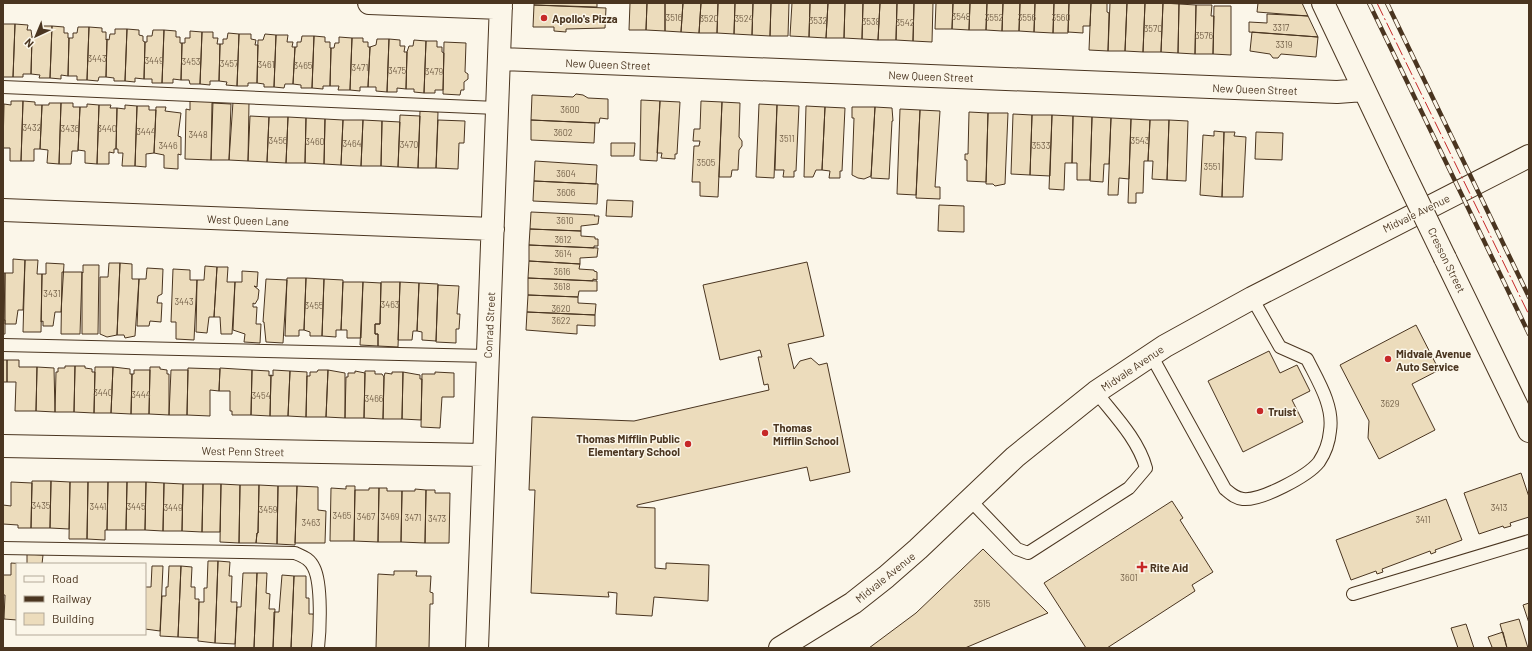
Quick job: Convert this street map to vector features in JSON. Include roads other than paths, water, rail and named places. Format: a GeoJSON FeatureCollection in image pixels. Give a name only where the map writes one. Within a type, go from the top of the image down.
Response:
{"type":"FeatureCollection","features":[{"type":"Feature","properties":{"kind":"street"},"geometry":{"type":"LineString","coordinates":[[369,3],[501,6]]}},
{"type":"Feature","properties":{"kind":"street","name":"Cresson Street"},"geometry":{"type":"LineString","coordinates":[[1323,3],[1529,431]]}},
{"type":"Feature","properties":{"kind":"street","name":"Conrad Street"},"geometry":{"type":"LineString","coordinates":[[477,648],[501,6]]}},
{"type":"Feature","properties":{"kind":"street","name":"New Queen Street"},"geometry":{"type":"LineString","coordinates":[[499,59],[1337,92],[1364,90]]}},
{"type":"Feature","properties":{"kind":"street","name":"Midvale Avenue"},"geometry":{"type":"LineString","coordinates":[[780,648],[840,611],[886,577],[918,549],[1015,456],[1096,392],[1151,355],[1202,324],[1529,156]]}},
{"type":"Feature","properties":{"kind":"street","name":"West Queen Lane"},"geometry":{"type":"LineString","coordinates":[[3,210],[493,230]]}},
{"type":"Feature","properties":{"kind":"street","name":"West Penn Street"},"geometry":{"type":"LineString","coordinates":[[3,446],[484,455]]}},
{"type":"Feature","properties":{"kind":"lane"},"geometry":{"type":"LineString","coordinates":[[3,87],[497,108]]}},
{"type":"Feature","properties":{"kind":"lane"},"geometry":{"type":"LineString","coordinates":[[1151,355],[1225,489],[1234,497],[1245,499],[1262,497],[1305,474],[1318,463],[1324,454],[1330,429],[1330,410],[1307,359],[1280,348],[1252,298]]}},
{"type":"Feature","properties":{"kind":"lane"},"geometry":{"type":"LineString","coordinates":[[3,345],[488,356]]}},
{"type":"Feature","properties":{"kind":"lane"},"geometry":{"type":"LineString","coordinates":[[969,499],[1017,549],[1028,553],[1130,488],[1146,468],[1142,454],[1121,423],[1096,392]]}},
{"type":"Feature","properties":{"kind":"lane"},"geometry":{"type":"LineString","coordinates":[[1353,594],[1529,541]]}},
{"type":"Feature","properties":{"kind":"lane"},"geometry":{"type":"LineString","coordinates":[[3,548],[295,553],[306,558],[314,567],[318,578],[320,630],[318,648]]}},
{"type":"Feature","properties":{"kind":"railway"},"geometry":{"type":"LineString","coordinates":[[1369,3],[1529,334]]}},
{"type":"Feature","properties":{"kind":"railway"},"geometry":{"type":"LineString","coordinates":[[1387,3],[1529,297]]}},
{"type":"Feature","properties":{"kind":"place","name":"Apollo's Pizza"},"geometry":{"type":"Point","coordinates":[544,18]}},
{"type":"Feature","properties":{"kind":"place","name":"Midvale Avenue Auto Service"},"geometry":{"type":"Point","coordinates":[1388,359]}},
{"type":"Feature","properties":{"kind":"place","name":"Truist"},"geometry":{"type":"Point","coordinates":[1260,411]}},
{"type":"Feature","properties":{"kind":"place","name":"Thomas Mifflin School"},"geometry":{"type":"Point","coordinates":[765,433]}},
{"type":"Feature","properties":{"kind":"place","name":"Thomas Mifflin Public Elementary School"},"geometry":{"type":"Point","coordinates":[688,444]}},
{"type":"Feature","properties":{"kind":"place","name":"Rite Aid"},"geometry":{"type":"Point","coordinates":[1142,567]}}]}
